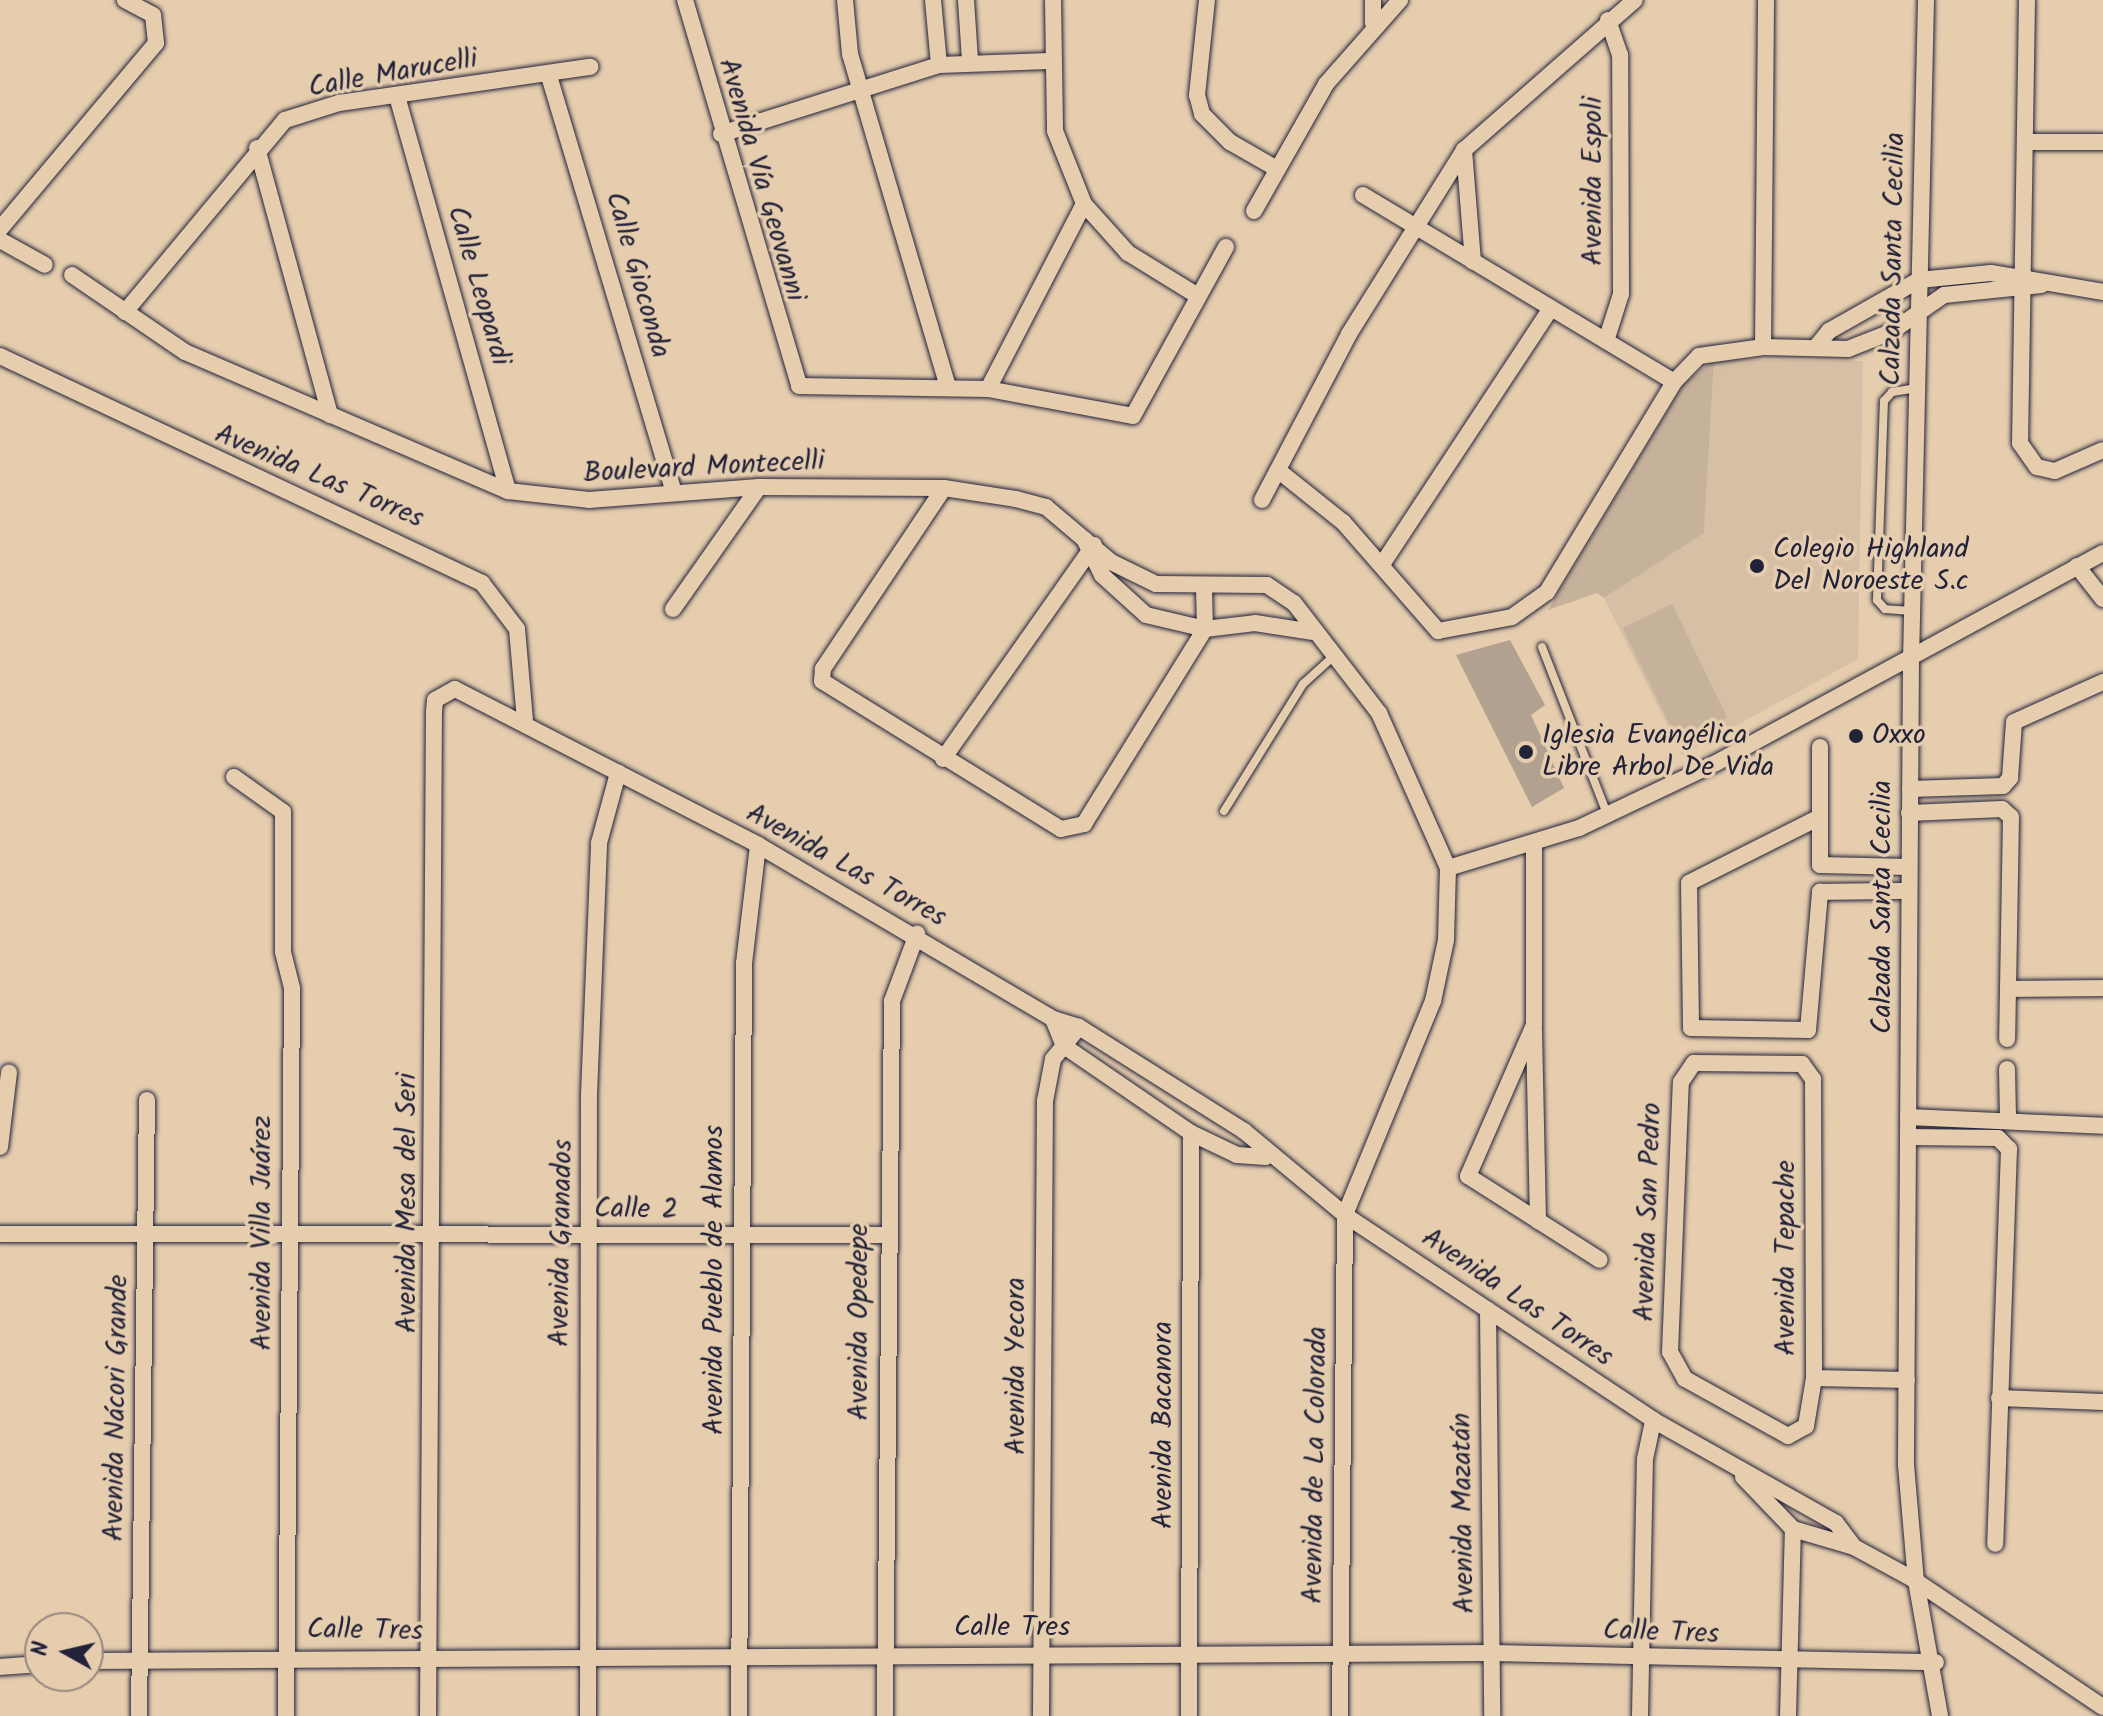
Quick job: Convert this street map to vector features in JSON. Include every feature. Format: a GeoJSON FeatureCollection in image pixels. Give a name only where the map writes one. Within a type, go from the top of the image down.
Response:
{"type":"FeatureCollection","features":[{"type":"Feature","properties":{"kind":"street"},"geometry":{"type":"LineString","coordinates":[[0,229],[156,43],[153,15],[125,0]]}},
{"type":"Feature","properties":{"kind":"street","name":"Avenida Vía Geovanni"},"geometry":{"type":"LineString","coordinates":[[685,0],[790,373],[808,388],[948,386]]}},
{"type":"Feature","properties":{"kind":"street"},"geometry":{"type":"LineString","coordinates":[[845,0],[861,90],[948,386],[988,389],[1121,416],[1141,411],[1226,247]]}},
{"type":"Feature","properties":{"kind":"street"},"geometry":{"type":"LineString","coordinates":[[933,0],[939,65]]}},
{"type":"Feature","properties":{"kind":"street"},"geometry":{"type":"LineString","coordinates":[[966,0],[970,60]]}},
{"type":"Feature","properties":{"kind":"street"},"geometry":{"type":"LineString","coordinates":[[1053,0],[1049,61],[1055,131],[1084,204],[1128,253],[1198,296]]}},
{"type":"Feature","properties":{"kind":"street"},"geometry":{"type":"LineString","coordinates":[[1207,0],[1197,95],[1202,114],[1230,142],[1277,169]]}},
{"type":"Feature","properties":{"kind":"street"},"geometry":{"type":"LineString","coordinates":[[1373,0],[1373,23]]}},
{"type":"Feature","properties":{"kind":"street"},"geometry":{"type":"LineString","coordinates":[[1254,211],[1326,84],[1373,23],[1400,0]]}},
{"type":"Feature","properties":{"kind":"street"},"geometry":{"type":"LineString","coordinates":[[1262,500],[1349,334],[1464,150],[1608,20],[1635,0]]}},
{"type":"Feature","properties":{"kind":"street"},"geometry":{"type":"LineString","coordinates":[[1763,347],[1766,0]]}},
{"type":"Feature","properties":{"kind":"street","name":"Calzada Santa Cecilia"},"geometry":{"type":"LineString","coordinates":[[1926,0],[1908,891],[1907,1507],[1916,1581],[1936,1662],[1940,1716]]}},
{"type":"Feature","properties":{"kind":"street"},"geometry":{"type":"LineString","coordinates":[[2027,0],[2026,455],[2055,471],[2103,450]]}},
{"type":"Feature","properties":{"kind":"street","name":"Avenida Espoli"},"geometry":{"type":"LineString","coordinates":[[1606,341],[1621,294],[1620,55],[1608,20]]}},
{"type":"Feature","properties":{"kind":"street"},"geometry":{"type":"LineString","coordinates":[[721,134],[939,65],[970,60],[1049,61]]}},
{"type":"Feature","properties":{"kind":"street","name":"Calle Marucelli"},"geometry":{"type":"LineString","coordinates":[[125,312],[257,148],[285,120],[397,96],[549,76],[590,67]]}},
{"type":"Feature","properties":{"kind":"street","name":"Calle Gioconda"},"geometry":{"type":"LineString","coordinates":[[549,76],[673,490]]}},
{"type":"Feature","properties":{"kind":"street","name":"Calle Leopardi"},"geometry":{"type":"LineString","coordinates":[[397,96],[508,491]]}},
{"type":"Feature","properties":{"kind":"street"},"geometry":{"type":"LineString","coordinates":[[2028,142],[2103,142]]}},
{"type":"Feature","properties":{"kind":"street"},"geometry":{"type":"LineString","coordinates":[[257,148],[330,415]]}},
{"type":"Feature","properties":{"kind":"street"},"geometry":{"type":"LineString","coordinates":[[1464,150],[1473,262]]}},
{"type":"Feature","properties":{"kind":"street"},"geometry":{"type":"LineString","coordinates":[[1363,195],[1674,382]]}},
{"type":"Feature","properties":{"kind":"street"},"geometry":{"type":"LineString","coordinates":[[988,389],[1084,204]]}},
{"type":"Feature","properties":{"kind":"street"},"geometry":{"type":"LineString","coordinates":[[0,240],[45,265]]}},
{"type":"Feature","properties":{"kind":"street","name":"Boulevard Montecelli"},"geometry":{"type":"LineString","coordinates":[[72,275],[185,352],[508,491],[589,500],[673,490],[759,487],[944,488],[1032,502],[1132,575],[1204,589],[1267,585],[1294,603],[1313,632],[1379,713],[1448,868]]}},
{"type":"Feature","properties":{"kind":"street"},"geometry":{"type":"LineString","coordinates":[[1816,347],[1829,331],[1919,280],[2041,285],[2103,292]]}},
{"type":"Feature","properties":{"kind":"street"},"geometry":{"type":"LineString","coordinates":[[1279,471],[1383,563],[1438,631],[1530,607],[1674,382],[1699,356],[1763,347],[1871,343],[1919,309],[1961,290],[2024,284]]}},
{"type":"Feature","properties":{"kind":"street"},"geometry":{"type":"LineString","coordinates":[[1383,563],[1551,308]]}},
{"type":"Feature","properties":{"kind":"street","name":"Avenida Las Torres"},"geometry":{"type":"LineString","coordinates":[[0,356],[482,583],[517,629],[525,720]]}},
{"type":"Feature","properties":{"kind":"street"},"geometry":{"type":"LineString","coordinates":[[673,609],[759,487]]}},
{"type":"Feature","properties":{"kind":"street"},"geometry":{"type":"LineString","coordinates":[[944,488],[823,669],[822,681],[943,759],[1061,829],[1084,824],[1205,629],[1204,589]]}},
{"type":"Feature","properties":{"kind":"street"},"geometry":{"type":"LineString","coordinates":[[943,759],[1089,545]]}},
{"type":"Feature","properties":{"kind":"street","name":"Boulevard Montecelli"},"geometry":{"type":"LineString","coordinates":[[1089,545],[1121,598],[1146,615],[1205,629],[1255,623],[1313,632]]}},
{"type":"Feature","properties":{"kind":"street"},"geometry":{"type":"LineString","coordinates":[[1345,1215],[1433,1001],[1446,940],[1448,868],[1534,846],[1608,814],[1911,660],[2103,553]]}},
{"type":"Feature","properties":{"kind":"street"},"geometry":{"type":"LineString","coordinates":[[2077,566],[2103,599]]}},
{"type":"Feature","properties":{"kind":"street"},"geometry":{"type":"LineString","coordinates":[[1910,789],[2003,786],[2010,778],[2014,722],[2103,682]]}},
{"type":"Feature","properties":{"kind":"street","name":"Avenida Las Torres"},"geometry":{"type":"LineString","coordinates":[[443,693],[470,692],[525,720],[917,934],[1053,1019],[1079,1027],[1244,1131],[1266,1157],[1345,1215],[1653,1420],[1743,1477],[1785,1491],[1836,1523],[1854,1547]]}},
{"type":"Feature","properties":{"kind":"street","name":"Avenida Mesa del Seri"},"geometry":{"type":"LineString","coordinates":[[428,1716],[435,1234],[434,712],[443,693]]}},
{"type":"Feature","properties":{"kind":"street"},"geometry":{"type":"LineString","coordinates":[[1820,747],[1820,865],[1909,867]]}},
{"type":"Feature","properties":{"kind":"street","name":"Avenida Granados"},"geometry":{"type":"LineString","coordinates":[[588,1716],[585,1236],[599,843],[618,773]]}},
{"type":"Feature","properties":{"kind":"street","name":"Avenida Villa Juárez"},"geometry":{"type":"LineString","coordinates":[[234,777],[283,812],[283,952],[292,989],[286,1716]]}},
{"type":"Feature","properties":{"kind":"street"},"geometry":{"type":"LineString","coordinates":[[1909,813],[2008,812],[2011,989],[2007,1039]]}},
{"type":"Feature","properties":{"kind":"street"},"geometry":{"type":"LineString","coordinates":[[1818,818],[1689,883],[1691,1028],[1808,1030],[1820,892],[1908,891]]}},
{"type":"Feature","properties":{"kind":"street","name":"Avenida Pueblo de Alamos"},"geometry":{"type":"LineString","coordinates":[[739,1716],[744,931],[758,845]]}},
{"type":"Feature","properties":{"kind":"street"},"geometry":{"type":"LineString","coordinates":[[1534,846],[1538,1221]]}},
{"type":"Feature","properties":{"kind":"street","name":"Avenida Opedepe"},"geometry":{"type":"LineString","coordinates":[[885,1716],[887,1235],[892,1001],[917,934]]}},
{"type":"Feature","properties":{"kind":"street"},"geometry":{"type":"LineString","coordinates":[[2011,989],[2103,988]]}},
{"type":"Feature","properties":{"kind":"street"},"geometry":{"type":"LineString","coordinates":[[1053,1019],[1064,1046]]}},
{"type":"Feature","properties":{"kind":"street"},"geometry":{"type":"LineString","coordinates":[[1534,1025],[1468,1176],[1600,1260]]}},
{"type":"Feature","properties":{"kind":"street","name":"Avenida Yecora"},"geometry":{"type":"LineString","coordinates":[[1041,1716],[1045,1101],[1053,1059],[1079,1027]]}},
{"type":"Feature","properties":{"kind":"street","name":"Avenida Las Torres"},"geometry":{"type":"LineString","coordinates":[[1064,1046],[1191,1133],[1237,1155],[1266,1157]]}},
{"type":"Feature","properties":{"kind":"street","name":"Avenida Tepache"},"geometry":{"type":"LineString","coordinates":[[1685,1070],[1694,1063],[1809,1070],[1814,1378],[1806,1426],[1788,1436]]}},
{"type":"Feature","properties":{"kind":"street"},"geometry":{"type":"LineString","coordinates":[[2007,1069],[2008,1118]]}},
{"type":"Feature","properties":{"kind":"street","name":"Avenida San Pedro"},"geometry":{"type":"LineString","coordinates":[[1685,1070],[1670,1352],[1685,1379],[1788,1436]]}},
{"type":"Feature","properties":{"kind":"street"},"geometry":{"type":"LineString","coordinates":[[0,1147],[9,1073]]}},
{"type":"Feature","properties":{"kind":"street","name":"Avenida Nácori Grande"},"geometry":{"type":"LineString","coordinates":[[139,1716],[147,1100]]}},
{"type":"Feature","properties":{"kind":"street"},"geometry":{"type":"LineString","coordinates":[[1908,1117],[2008,1118],[2103,1126]]}},
{"type":"Feature","properties":{"kind":"street","name":"Avenida Bacanora"},"geometry":{"type":"LineString","coordinates":[[1189,1716],[1191,1133]]}},
{"type":"Feature","properties":{"kind":"street"},"geometry":{"type":"LineString","coordinates":[[1908,1137],[1998,1138],[2009,1149],[1995,1544]]}},
{"type":"Feature","properties":{"kind":"street","name":"Avenida de La Colorada"},"geometry":{"type":"LineString","coordinates":[[1340,1716],[1345,1215]]}},
{"type":"Feature","properties":{"kind":"street","name":"Calle 2"},"geometry":{"type":"LineString","coordinates":[[0,1234],[144,1237],[887,1235]]}},
{"type":"Feature","properties":{"kind":"street","name":"Avenida Mazatán"},"geometry":{"type":"LineString","coordinates":[[1488,1310],[1492,1716]]}},
{"type":"Feature","properties":{"kind":"street"},"geometry":{"type":"LineString","coordinates":[[1814,1378],[1907,1380]]}},
{"type":"Feature","properties":{"kind":"street"},"geometry":{"type":"LineString","coordinates":[[1999,1398],[2103,1402]]}},
{"type":"Feature","properties":{"kind":"street"},"geometry":{"type":"LineString","coordinates":[[1640,1716],[1645,1459],[1653,1420]]}},
{"type":"Feature","properties":{"kind":"street","name":"Avenida Las Torres"},"geometry":{"type":"LineString","coordinates":[[1743,1477],[1772,1515],[1793,1529],[1854,1547],[1916,1581],[2095,1708]]}},
{"type":"Feature","properties":{"kind":"street"},"geometry":{"type":"LineString","coordinates":[[1788,1716],[1793,1529]]}},
{"type":"Feature","properties":{"kind":"street","name":"Calle Tres"},"geometry":{"type":"LineString","coordinates":[[104,1660],[286,1656],[1492,1653],[1788,1664],[1936,1662]]}},
{"type":"Feature","properties":{"kind":"street"},"geometry":{"type":"LineString","coordinates":[[0,1667],[24,1665]]}},
{"type":"Feature","properties":{"kind":"lane"},"geometry":{"type":"LineString","coordinates":[[1912,611],[1885,609],[1877,600],[1884,401],[1892,392],[1917,388]]}},
{"type":"Feature","properties":{"kind":"lane"},"geometry":{"type":"LineString","coordinates":[[1542,647],[1608,814]]}},
{"type":"Feature","properties":{"kind":"lane"},"geometry":{"type":"LineString","coordinates":[[1224,811],[1303,684],[1334,656]]}},
{"type":"Feature","properties":{"kind":"shaded area","name":"Colegio Highland Del Noroeste S.c"},"geometry":{"type":"Polygon","coordinates":[[[1714,359],[1863,361],[1858,659],[1682,755],[1604,598],[1704,533],[1714,359]]]}},
{"type":"Feature","properties":{"kind":"shaded area"},"geometry":{"type":"Polygon","coordinates":[[[1714,359],[1704,533],[1604,598],[1597,593],[1548,610],[1683,385],[1714,359]]]}},
{"type":"Feature","properties":{"kind":"shaded area"},"geometry":{"type":"Polygon","coordinates":[[[1672,604],[1727,717],[1678,741],[1623,628],[1672,604]]]}},
{"type":"Feature","properties":{"kind":"building","name":"Iglesia Evangélica Libre Arbol De Vida"},"geometry":{"type":"Polygon","coordinates":[[[1510,640],[1545,705],[1531,715],[1564,788],[1532,807],[1456,655],[1510,640]]]}},
{"type":"Feature","properties":{"kind":"place","name":"Colegio Highland Del Noroeste S.c"},"geometry":{"type":"Point","coordinates":[1757,566]}},
{"type":"Feature","properties":{"kind":"place","name":"Oxxo"},"geometry":{"type":"Point","coordinates":[1856,736]}},
{"type":"Feature","properties":{"kind":"place","name":"Iglesia Evangélica Libre Arbol De Vida"},"geometry":{"type":"Point","coordinates":[1526,752]}}]}
